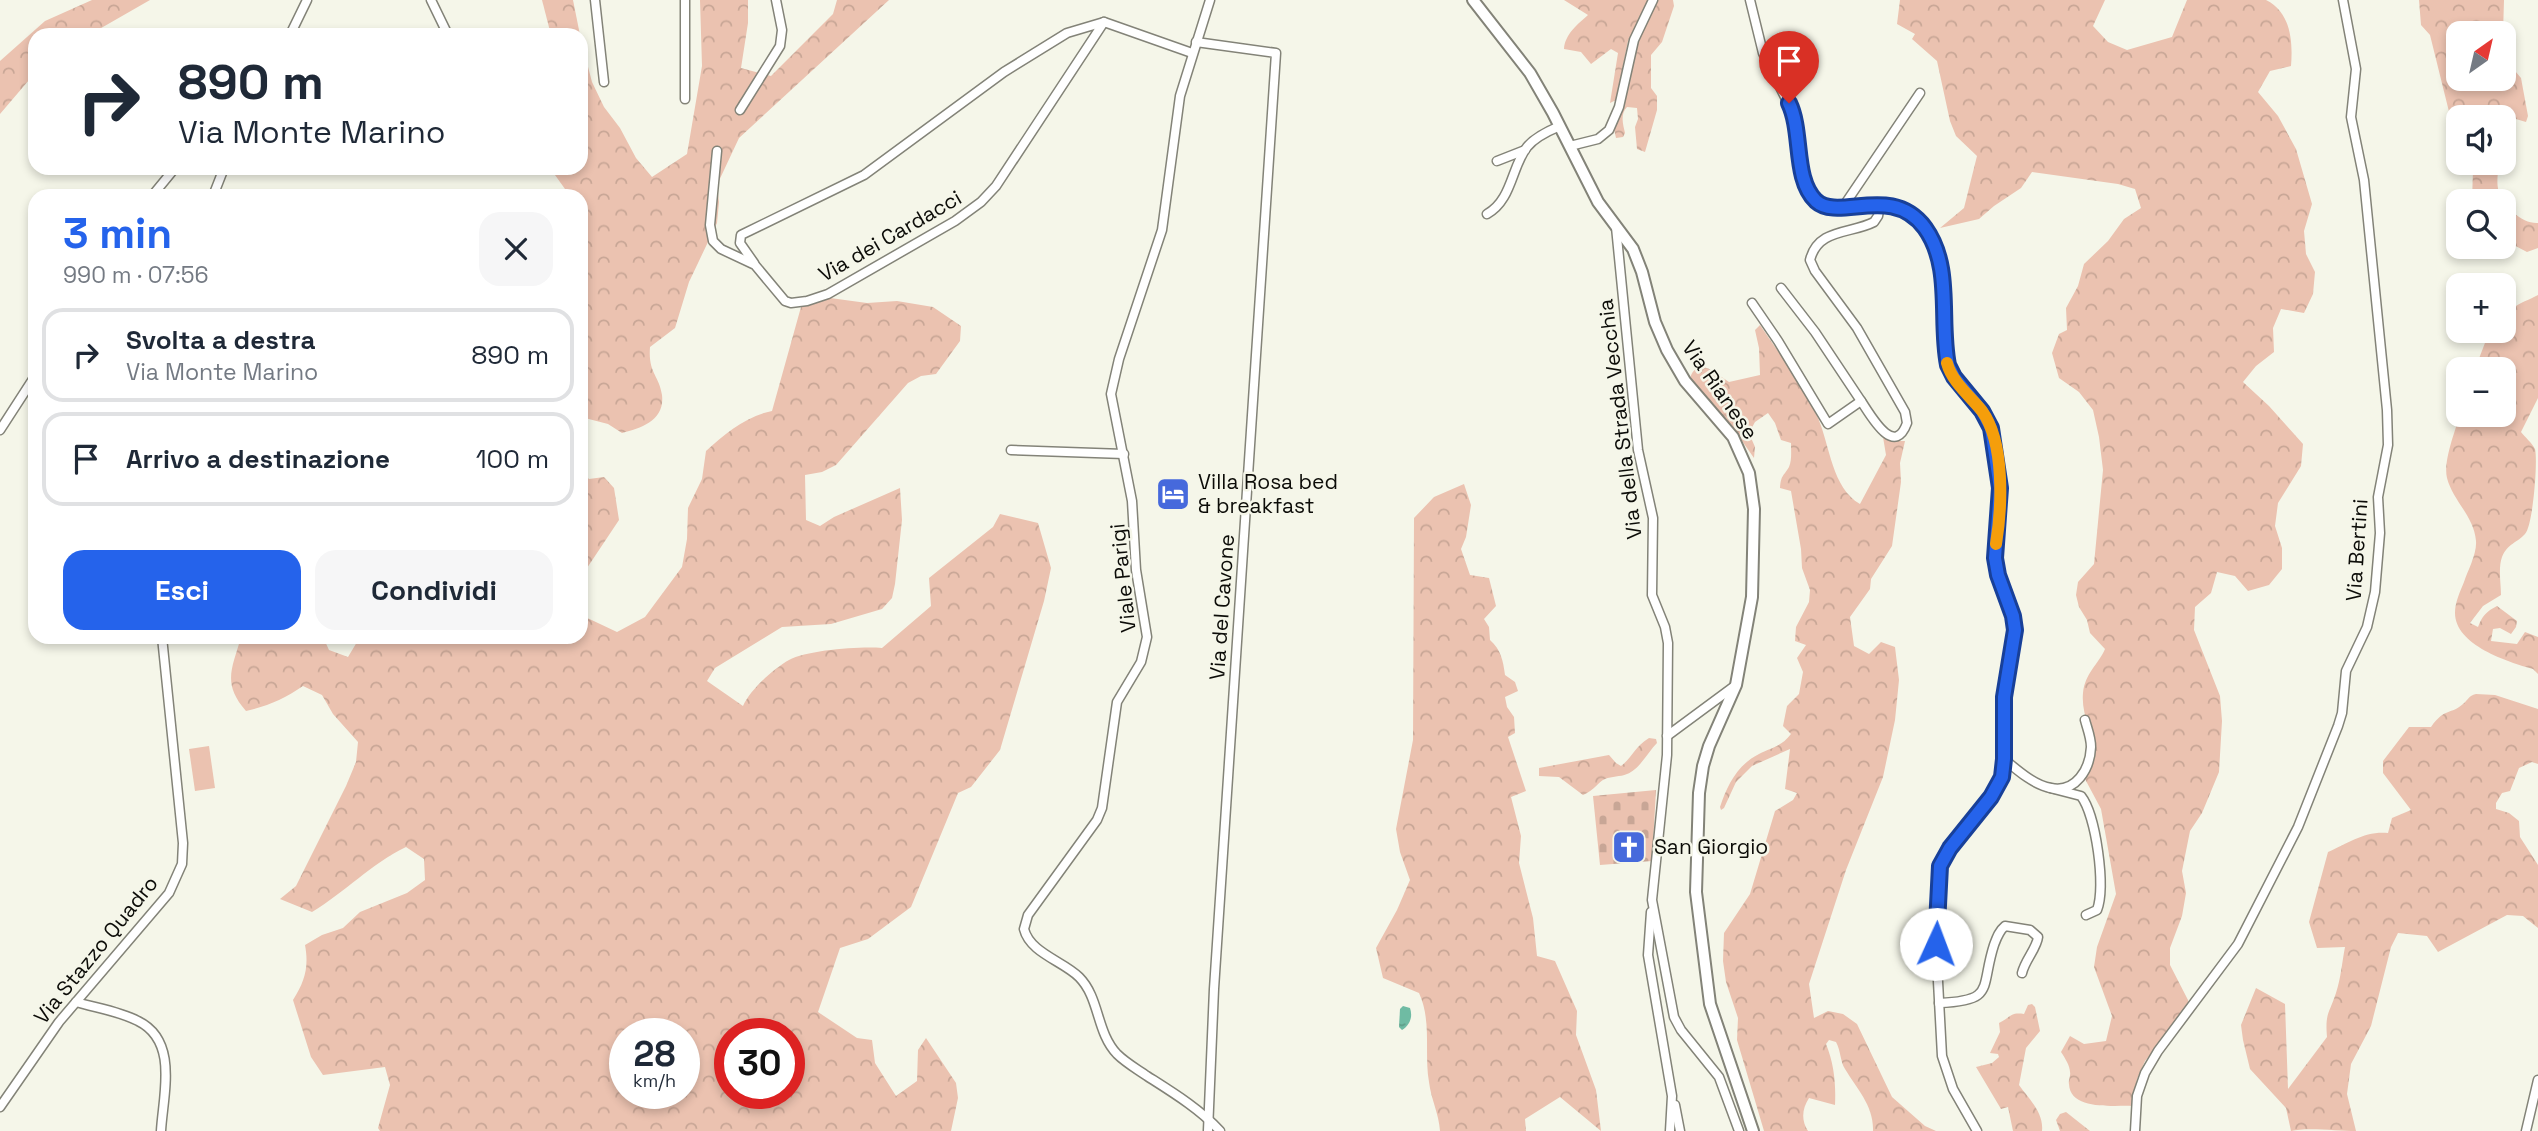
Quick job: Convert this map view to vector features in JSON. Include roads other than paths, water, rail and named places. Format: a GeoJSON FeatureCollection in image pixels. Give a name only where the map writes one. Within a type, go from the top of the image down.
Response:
{"type":"FeatureCollection","features":[{"type":"Feature","properties":{"kind":"main road","name":"Via Rianese"},"geometry":{"type":"LineString","coordinates":[[1473,0],[1530,73],[1598,202],[1637,257],[1653,316],[1672,359],[1689,386],[1731,435],[1749,473],[1754,500],[1754,573],[1744,649],[1736,685],[1703,766],[1699,793],[1696,892],[1710,1004],[1753,1131]]}},
{"type":"Feature","properties":{"kind":"street"},"geometry":{"type":"LineString","coordinates":[[293,28],[307,0]]}},
{"type":"Feature","properties":{"kind":"street"},"geometry":{"type":"LineString","coordinates":[[431,0],[445,28]]}},
{"type":"Feature","properties":{"kind":"street"},"geometry":{"type":"LineString","coordinates":[[595,0],[604,82]]}},
{"type":"Feature","properties":{"kind":"street"},"geometry":{"type":"LineString","coordinates":[[685,0],[685,99]]}},
{"type":"Feature","properties":{"kind":"street"},"geometry":{"type":"LineString","coordinates":[[740,110],[779,50],[782,30],[776,0]]}},
{"type":"Feature","properties":{"kind":"street","name":"Viale Parigi"},"geometry":{"type":"LineString","coordinates":[[1210,0],[1192,53],[1179,104],[1161,233],[1112,389],[1112,404],[1124,454],[1134,518],[1136,570],[1146,624],[1146,645],[1141,662],[1117,702],[1102,808],[1097,820],[1028,915],[1024,929],[1033,945],[1084,982],[1105,1035],[1115,1052],[1208,1118],[1220,1131]]}},
{"type":"Feature","properties":{"kind":"street"},"geometry":{"type":"LineString","coordinates":[[1570,146],[1598,139],[1611,126],[1618,111],[1634,40],[1653,0]]}},
{"type":"Feature","properties":{"kind":"street"},"geometry":{"type":"LineString","coordinates":[[1750,0],[1765,58],[1795,118],[1805,183],[1814,198],[1829,207],[1880,205],[1896,208],[1912,215],[1921,223],[1933,241],[1941,268],[1948,367],[1984,415],[1993,437],[2000,495],[1995,558],[2015,630],[2004,697],[2004,759],[1997,788],[1950,848],[1939,870],[1936,944],[1940,1042],[1945,1068],[1977,1131]]}},
{"type":"Feature","properties":{"kind":"street","name":"Via Bertini"},"geometry":{"type":"LineString","coordinates":[[2135,1131],[2137,1096],[2145,1073],[2235,950],[2301,821],[2317,774],[2338,726],[2346,671],[2368,622],[2375,592],[2380,533],[2378,497],[2388,450],[2387,410],[2362,169],[2351,117],[2356,69],[2343,0]]}},
{"type":"Feature","properties":{"kind":"street"},"geometry":{"type":"LineString","coordinates":[[755,265],[740,243],[739,237],[742,233],[864,176],[1035,51],[1067,33],[1104,22],[1192,53]]}},
{"type":"Feature","properties":{"kind":"street","name":"Via dei Cardacci"},"geometry":{"type":"LineString","coordinates":[[717,151],[710,225],[712,239],[720,249],[755,265],[783,300],[791,303],[809,301],[828,294],[961,217],[981,202],[994,188],[1104,22]]}},
{"type":"Feature","properties":{"kind":"street","name":"Via del Cavone"},"geometry":{"type":"LineString","coordinates":[[1196,43],[1276,54],[1214,989],[1212,1079],[1208,1118]]}},
{"type":"Feature","properties":{"kind":"street"},"geometry":{"type":"LineString","coordinates":[[1843,207],[1920,93]]}},
{"type":"Feature","properties":{"kind":"street"},"geometry":{"type":"LineString","coordinates":[[1497,161],[1525,150],[1539,137],[1560,126]]}},
{"type":"Feature","properties":{"kind":"street"},"geometry":{"type":"LineString","coordinates":[[1487,214],[1503,199],[1525,150]]}},
{"type":"Feature","properties":{"kind":"street"},"geometry":{"type":"LineString","coordinates":[[158,189],[169,175]]}},
{"type":"Feature","properties":{"kind":"street"},"geometry":{"type":"LineString","coordinates":[[1781,288],[1886,434],[1898,435],[1906,427],[1908,420],[1905,412],[1869,348],[1813,269],[1811,258],[1816,246],[1829,236],[1874,222],[1880,205]]}},
{"type":"Feature","properties":{"kind":"street","name":"Via della Strada Vecchia"},"geometry":{"type":"LineString","coordinates":[[1616,225],[1638,450],[1653,518],[1652,595],[1667,639],[1667,736],[1652,900],[1674,1017],[1681,1030],[1719,1077],[1739,1131]]}},
{"type":"Feature","properties":{"kind":"street"},"geometry":{"type":"LineString","coordinates":[[1752,303],[1828,424],[1861,401]]}},
{"type":"Feature","properties":{"kind":"street"},"geometry":{"type":"LineString","coordinates":[[0,430],[28,387]]}},
{"type":"Feature","properties":{"kind":"street"},"geometry":{"type":"LineString","coordinates":[[1011,450],[1124,454]]}},
{"type":"Feature","properties":{"kind":"street","name":"Via Stazzo Quadro"},"geometry":{"type":"LineString","coordinates":[[0,1107],[37,1052],[76,1002],[163,901],[176,881],[182,864],[183,843],[163,644]]}},
{"type":"Feature","properties":{"kind":"street"},"geometry":{"type":"LineString","coordinates":[[1667,736],[1736,685]]}},
{"type":"Feature","properties":{"kind":"street"},"geometry":{"type":"LineString","coordinates":[[2050,788],[2071,785],[2085,769],[2091,745],[2085,720]]}},
{"type":"Feature","properties":{"kind":"street"},"geometry":{"type":"LineString","coordinates":[[2004,759],[2032,780],[2081,796],[2090,818],[2096,845],[2101,895],[2097,909],[2086,915]]}},
{"type":"Feature","properties":{"kind":"street"},"geometry":{"type":"LineString","coordinates":[[1652,900],[1648,955],[1680,1131]]}},
{"type":"Feature","properties":{"kind":"street"},"geometry":{"type":"LineString","coordinates":[[1939,1003],[1971,1000],[1981,994],[1987,983],[1991,955],[1998,934],[2006,925],[2031,930],[2038,937],[2022,973]]}},
{"type":"Feature","properties":{"kind":"street"},"geometry":{"type":"LineString","coordinates":[[76,1002],[139,1021],[156,1036],[166,1067],[161,1131]]}},
{"type":"Feature","properties":{"kind":"street"},"geometry":{"type":"LineString","coordinates":[[2526,1131],[2538,1080]]}},
{"type":"Feature","properties":{"kind":"street"},"geometry":{"type":"LineString","coordinates":[[1670,1131],[1672,1096]]}},
{"type":"Feature","properties":{"kind":"street"},"geometry":{"type":"LineString","coordinates":[[1208,1118],[1209,1131]]}},
{"type":"Feature","properties":{"kind":"water"},"geometry":{"type":"Polygon","coordinates":[[[1403,1006],[1410,1008],[1411,1018],[1402,1030],[1399,1027],[1400,1009],[1403,1006]]]}},
{"type":"Feature","properties":{"kind":"place","name":"Villa Rosa bed & breakfast"},"geometry":{"type":"Point","coordinates":[1173,494]}},
{"type":"Feature","properties":{"kind":"place","name":"San Giorgio"},"geometry":{"type":"Point","coordinates":[1629,847]}}]}
